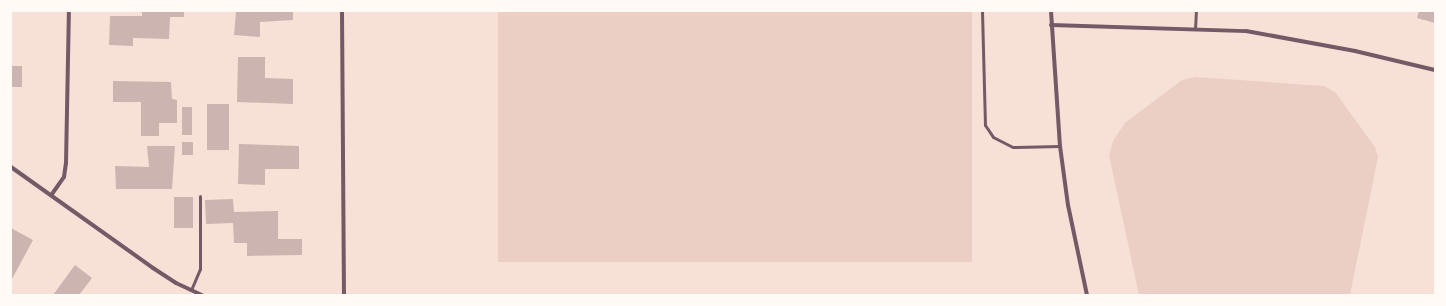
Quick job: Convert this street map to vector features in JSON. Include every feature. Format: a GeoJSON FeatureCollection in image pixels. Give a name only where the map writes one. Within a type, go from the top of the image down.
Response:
{"type":"FeatureCollection","features":[{"type":"Feature","properties":{"kind":"street"},"geometry":{"type":"LineString","coordinates":[[52,194],[64,177],[66,164],[69,11]]}},
{"type":"Feature","properties":{"kind":"street"},"geometry":{"type":"LineString","coordinates":[[342,11],[344,295]]}},
{"type":"Feature","properties":{"kind":"street"},"geometry":{"type":"LineString","coordinates":[[1051,11],[1060,146],[1068,205],[1087,295]]}},
{"type":"Feature","properties":{"kind":"street"},"geometry":{"type":"LineString","coordinates":[[1051,25],[1246,31],[1356,51],[1435,70]]}},
{"type":"Feature","properties":{"kind":"street"},"geometry":{"type":"LineString","coordinates":[[11,167],[52,194],[112,241],[176,283],[202,295]]}},
{"type":"Feature","properties":{"kind":"lane"},"geometry":{"type":"LineString","coordinates":[[982,11],[985,125],[993,137],[1013,147],[1060,146]]}},
{"type":"Feature","properties":{"kind":"lane"},"geometry":{"type":"LineString","coordinates":[[1195,29],[1196,11]]}},
{"type":"Feature","properties":{"kind":"lane"},"geometry":{"type":"LineString","coordinates":[[191,290],[200,269],[200,196]]}},
{"type":"Feature","properties":{"kind":"shaded area"},"geometry":{"type":"Polygon","coordinates":[[[498,11],[972,11],[972,262],[498,262],[498,11]]]}},
{"type":"Feature","properties":{"kind":"shaded area"},"geometry":{"type":"Polygon","coordinates":[[[1195,77],[1324,86],[1335,92],[1375,147],[1378,157],[1350,295],[1139,295],[1109,155],[1113,141],[1125,123],[1182,80],[1195,77]]]}},
{"type":"Feature","properties":{"kind":"building"},"geometry":{"type":"Polygon","coordinates":[[[142,11],[184,11],[184,17],[170,17],[169,39],[133,38],[133,46],[109,45],[110,16],[142,16],[142,11]]]}},
{"type":"Feature","properties":{"kind":"building"},"geometry":{"type":"Polygon","coordinates":[[[236,11],[293,11],[293,20],[260,22],[260,37],[234,35],[236,11]]]}},
{"type":"Feature","properties":{"kind":"building"},"geometry":{"type":"Polygon","coordinates":[[[1419,11],[1435,11],[1435,23],[1417,18],[1419,11]]]}},
{"type":"Feature","properties":{"kind":"building"},"geometry":{"type":"Polygon","coordinates":[[[238,57],[265,57],[265,78],[293,79],[293,104],[237,102],[238,57]]]}},
{"type":"Feature","properties":{"kind":"building"},"geometry":{"type":"Polygon","coordinates":[[[11,66],[22,66],[22,87],[11,87],[11,66]]]}},
{"type":"Feature","properties":{"kind":"building"},"geometry":{"type":"Polygon","coordinates":[[[113,81],[171,82],[172,99],[177,100],[177,123],[159,123],[159,136],[141,136],[141,102],[113,102],[113,81]]]}},
{"type":"Feature","properties":{"kind":"building"},"geometry":{"type":"Polygon","coordinates":[[[207,104],[229,104],[229,150],[207,150],[207,104]]]}},
{"type":"Feature","properties":{"kind":"building"},"geometry":{"type":"Polygon","coordinates":[[[182,107],[192,107],[192,135],[182,135],[182,107]]]}},
{"type":"Feature","properties":{"kind":"building"},"geometry":{"type":"Polygon","coordinates":[[[182,142],[193,142],[193,155],[182,155],[182,142]]]}},
{"type":"Feature","properties":{"kind":"building"},"geometry":{"type":"Polygon","coordinates":[[[239,144],[299,146],[299,169],[265,169],[265,185],[238,184],[239,144]]]}},
{"type":"Feature","properties":{"kind":"building"},"geometry":{"type":"Polygon","coordinates":[[[147,146],[175,146],[172,189],[116,189],[115,166],[149,167],[147,146]]]}},
{"type":"Feature","properties":{"kind":"building"},"geometry":{"type":"Polygon","coordinates":[[[174,197],[193,197],[193,228],[174,228],[174,197]]]}},
{"type":"Feature","properties":{"kind":"building"},"geometry":{"type":"Polygon","coordinates":[[[233,199],[234,212],[278,211],[278,239],[302,239],[302,255],[247,256],[247,243],[234,243],[233,223],[206,224],[205,200],[233,199]]]}},
{"type":"Feature","properties":{"kind":"building"},"geometry":{"type":"Polygon","coordinates":[[[11,228],[33,240],[12,279],[11,278],[11,228]]]}},
{"type":"Feature","properties":{"kind":"building"},"geometry":{"type":"Polygon","coordinates":[[[75,265],[92,278],[79,295],[53,295],[75,265]]]}}]}
